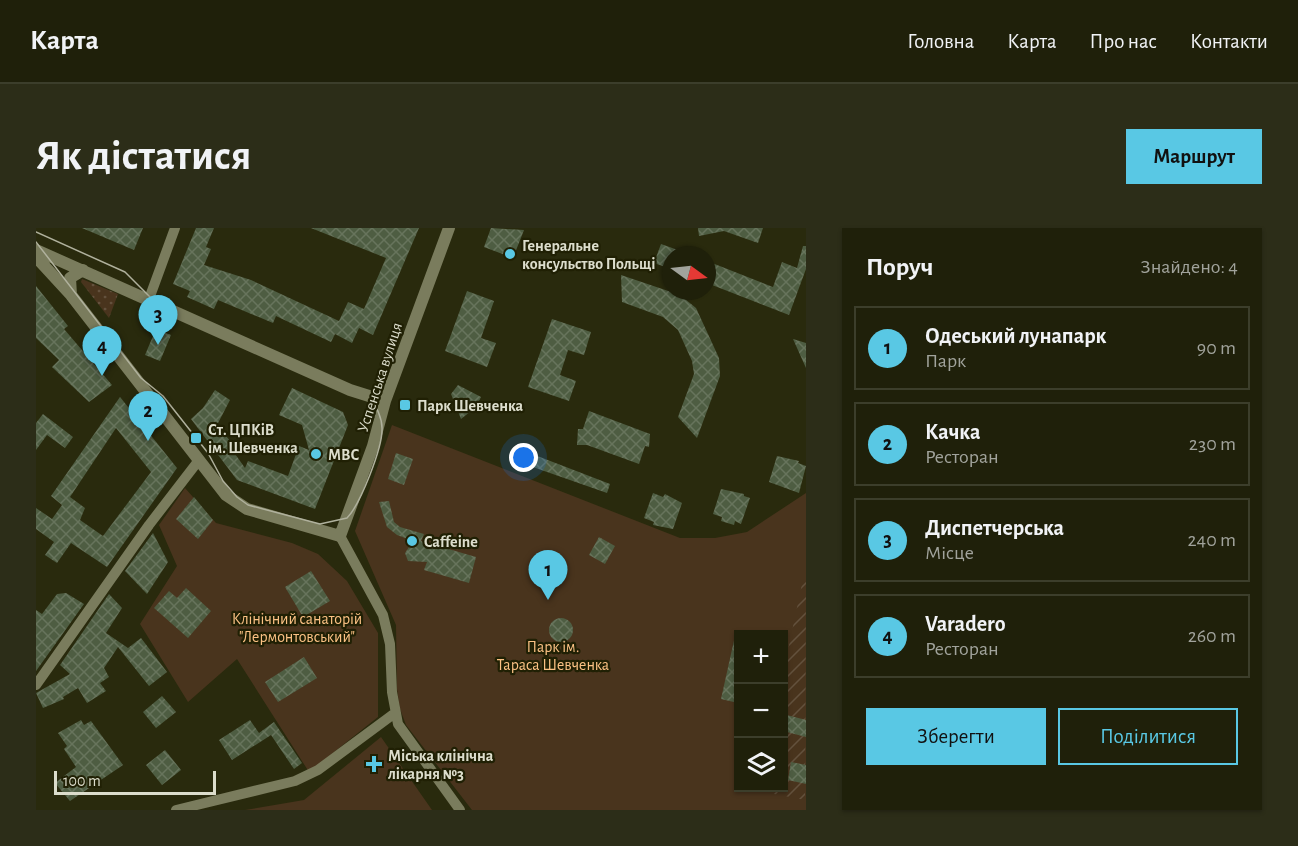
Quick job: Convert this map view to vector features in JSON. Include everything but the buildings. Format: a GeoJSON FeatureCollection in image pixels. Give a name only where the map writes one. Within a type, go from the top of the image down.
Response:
{"type":"FeatureCollection","features":[{"type":"Feature","properties":{"kind":"street"},"geometry":{"type":"LineString","coordinates":[[152,301],[175,228]]}},
{"type":"Feature","properties":{"kind":"street","name":"Успенська вулиця"},"geometry":{"type":"LineString","coordinates":[[340,536],[373,446],[385,401],[449,228]]}},
{"type":"Feature","properties":{"kind":"street"},"geometry":{"type":"LineString","coordinates":[[36,250],[371,398],[385,401]]}},
{"type":"Feature","properties":{"kind":"street"},"geometry":{"type":"LineString","coordinates":[[36,258],[71,295],[226,495],[247,510],[340,536],[383,615],[390,644],[394,713],[404,734],[460,810]]}},
{"type":"Feature","properties":{"kind":"street"},"geometry":{"type":"LineString","coordinates":[[71,295],[70,278],[83,270]]}},
{"type":"Feature","properties":{"kind":"street"},"geometry":{"type":"LineString","coordinates":[[36,685],[149,525],[199,460]]}},
{"type":"Feature","properties":{"kind":"street"},"geometry":{"type":"LineString","coordinates":[[176,810],[295,781],[318,770],[394,713]]}},
{"type":"Feature","properties":{"kind":"green space"},"geometry":{"type":"Polygon","coordinates":[[[82,279],[118,294],[109,318],[81,282],[82,279]]]}},
{"type":"Feature","properties":{"kind":"green space","name":"Парк ім. Тараса Шевченка"},"geometry":{"type":"Polygon","coordinates":[[[392,425],[680,538],[715,538],[747,532],[806,493],[806,810],[472,810],[406,725],[400,709],[397,689],[396,625],[355,531],[392,425]]]}},
{"type":"Feature","properties":{"kind":"green space","name":"Клінічний санаторій \"Лермонтовський\""},"geometry":{"type":"Polygon","coordinates":[[[185,488],[216,523],[292,543],[318,554],[347,581],[378,633],[378,717],[309,772],[237,659],[188,702],[140,624],[177,566],[159,525],[185,488]]]}},
{"type":"Feature","properties":{"kind":"green space"},"geometry":{"type":"Polygon","coordinates":[[[803,579],[806,580],[805,800],[768,792],[788,792],[788,650],[803,579]]]}},
{"type":"Feature","properties":{"kind":"green space","name":"Міська клінічна лікарня №3"},"geometry":{"type":"Polygon","coordinates":[[[381,737],[432,810],[245,810],[304,800],[381,737]]]}},
{"type":"Feature","properties":{"kind":"tram line"},"geometry":{"type":"LineString","coordinates":[[36,232],[125,272],[155,302]]}},
{"type":"Feature","properties":{"kind":"tram line"},"geometry":{"type":"LineString","coordinates":[[36,242],[141,378],[163,396],[208,453],[223,481],[237,497],[248,505],[320,524],[347,518],[364,489],[379,448],[381,420],[371,398]]}},
{"type":"Feature","properties":{"kind":"place","name":"Генеральне консульство Польщі"},"geometry":{"type":"Point","coordinates":[510,254]}},
{"type":"Feature","properties":{"kind":"place","name":"Диспетчерська"},"geometry":{"type":"Point","coordinates":[158,345]}},
{"type":"Feature","properties":{"kind":"place","name":"Varadero"},"geometry":{"type":"Point","coordinates":[102,376]}},
{"type":"Feature","properties":{"kind":"place","name":"Парк Шевченка"},"geometry":{"type":"Point","coordinates":[405,405]}},
{"type":"Feature","properties":{"kind":"place","name":"Ст. ЦПКіВ ім. Шевченка"},"geometry":{"type":"Point","coordinates":[196,438]}},
{"type":"Feature","properties":{"kind":"place","name":"Качка"},"geometry":{"type":"Point","coordinates":[148,441]}},
{"type":"Feature","properties":{"kind":"place","name":"МВС"},"geometry":{"type":"Point","coordinates":[316,454]}},
{"type":"Feature","properties":{"kind":"place","name":"Caffeine"},"geometry":{"type":"Point","coordinates":[412,541]}},
{"type":"Feature","properties":{"kind":"place","name":"Одеський лунапарк"},"geometry":{"type":"Point","coordinates":[548,600]}},
{"type":"Feature","properties":{"kind":"place","name":"Міська клінічна лікарня №3"},"geometry":{"type":"Point","coordinates":[374,764]}}]}
